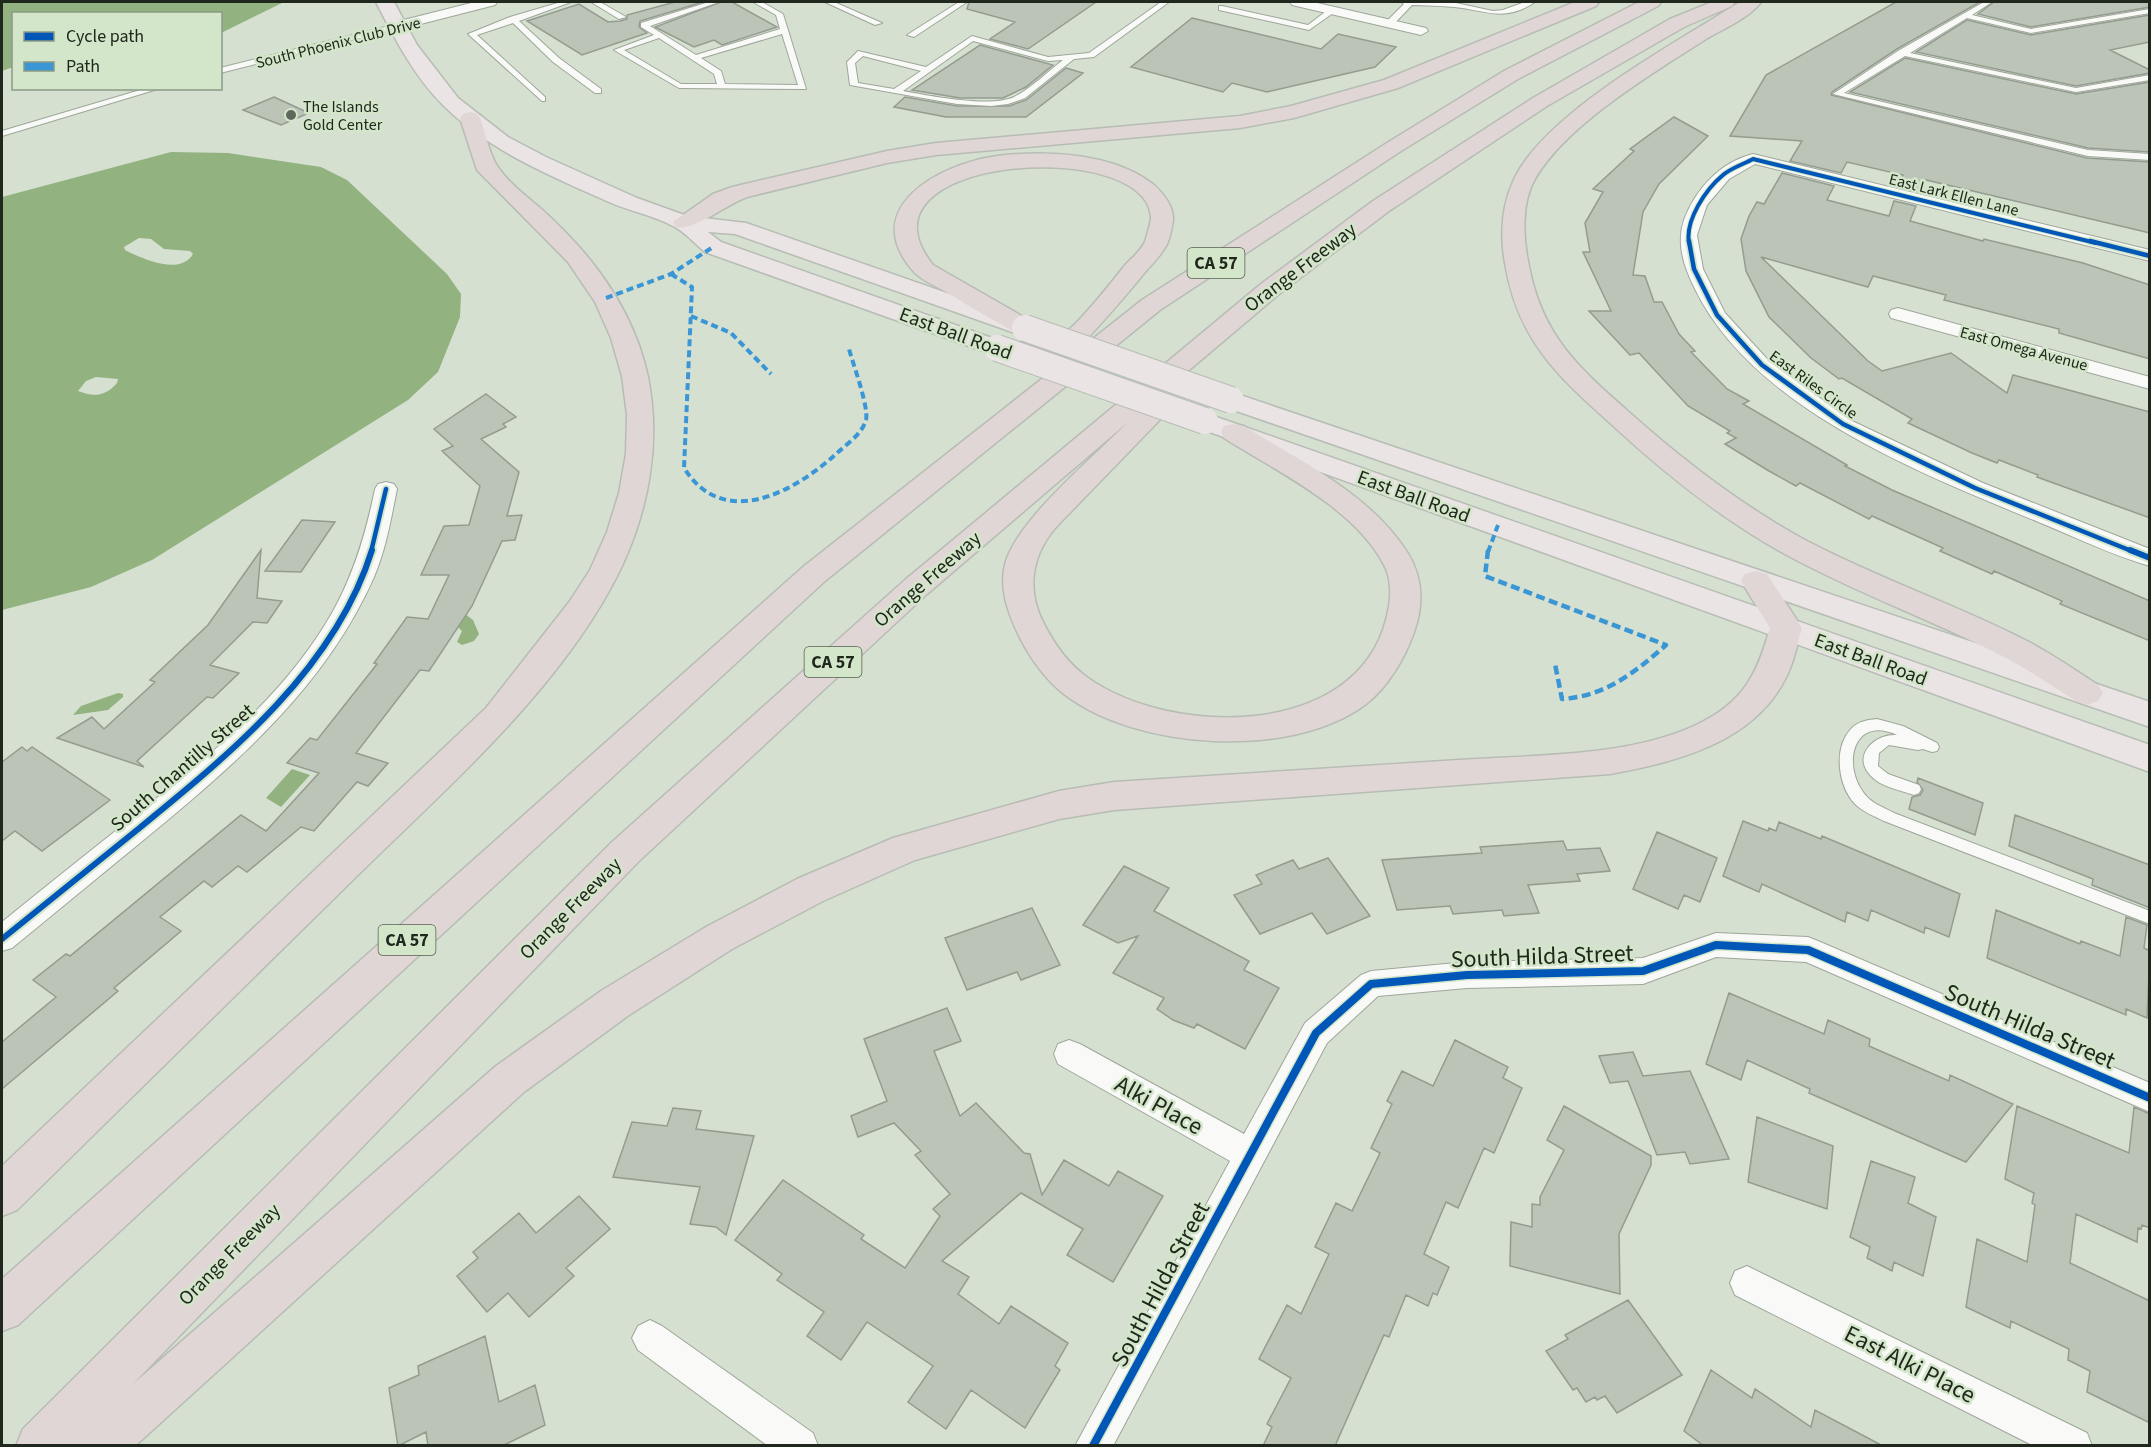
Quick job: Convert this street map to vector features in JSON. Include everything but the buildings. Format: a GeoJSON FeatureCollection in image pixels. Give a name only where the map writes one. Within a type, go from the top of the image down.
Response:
{"type":"FeatureCollection","features":[{"type":"Feature","properties":{"kind":"highway"},"geometry":{"type":"LineString","coordinates":[[684,222],[721,199],[740,192],[887,157],[936,149],[1240,122],[1294,112],[1391,84],[1590,2]]}},
{"type":"Feature","properties":{"kind":"highway","name":"CA 57"},"geometry":{"type":"LineString","coordinates":[[2,1309],[814,574],[1151,305],[1394,147],[1510,75],[1652,2]]}},
{"type":"Feature","properties":{"kind":"highway","name":"Orange Freeway"},"geometry":{"type":"LineString","coordinates":[[40,1446],[625,852],[916,587],[1270,289],[1381,206],[1540,102],[1677,23],[1726,2]]}},
{"type":"Feature","properties":{"kind":"highway"},"geometry":{"type":"LineString","coordinates":[[1752,2],[1589,111],[1549,144],[1522,182],[1513,248],[1521,287],[1536,325],[1563,366],[1655,451],[1672,466],[1752,522],[1868,583],[2017,649],[2087,693]]}},
{"type":"Feature","properties":{"kind":"highway"},"geometry":{"type":"LineString","coordinates":[[2,1195],[498,717],[568,627],[605,569],[633,499],[641,436],[638,381],[624,333],[606,298],[584,266],[489,170],[470,118]]}},
{"type":"Feature","properties":{"kind":"highway"},"geometry":{"type":"LineString","coordinates":[[814,574],[1088,325],[1156,244],[1163,230],[1164,218],[1153,196],[1128,178],[1110,170],[1082,163],[1046,159],[996,162],[972,168],[944,180],[922,196],[911,208],[904,232],[906,244],[914,257],[926,270],[1025,328]]}},
{"type":"Feature","properties":{"kind":"highway"},"geometry":{"type":"LineString","coordinates":[[1234,432],[1343,503],[1376,531],[1397,559],[1406,586],[1403,621],[1390,651],[1369,681],[1349,700],[1281,725],[1218,730],[1183,728],[1145,719],[1106,704],[1076,686],[1046,658],[1033,639],[1018,593],[1019,567],[1036,533],[1270,289]]}},
{"type":"Feature","properties":{"kind":"highway"},"geometry":{"type":"LineString","coordinates":[[99,1446],[510,1079],[615,1003],[719,938],[810,890],[906,848],[1059,805],[1114,796],[1575,765],[1625,759],[1667,749],[1730,723],[1752,706],[1782,651],[1786,628],[1756,581]]}},
{"type":"Feature","properties":{"kind":"main road","name":"East Ball Road"},"geometry":{"type":"LineString","coordinates":[[385,2],[426,73],[470,118],[538,162],[629,202],[684,222],[738,228],[1231,400],[2150,715]]}},
{"type":"Feature","properties":{"kind":"main road","name":"East Ball Road"},"geometry":{"type":"LineString","coordinates":[[684,222],[713,247],[2150,759]]}},
{"type":"Feature","properties":{"kind":"street","name":"South Phoenix Club Drive"},"geometry":{"type":"LineString","coordinates":[[397,26],[490,2]]}},
{"type":"Feature","properties":{"kind":"street"},"geometry":{"type":"LineString","coordinates":[[1297,2],[1420,31]]}},
{"type":"Feature","properties":{"kind":"street","name":"East Lark Ellen Lane"},"geometry":{"type":"LineString","coordinates":[[1753,159],[2150,256]]}},
{"type":"Feature","properties":{"kind":"street","name":"East Riles Circle"},"geometry":{"type":"LineString","coordinates":[[1753,159],[1723,175],[1699,204],[1688,235],[1694,269],[1717,315],[1762,365],[1843,424],[1975,488],[2150,558]]}},
{"type":"Feature","properties":{"kind":"street","name":"East Omega Avenue"},"geometry":{"type":"LineString","coordinates":[[1898,314],[2150,382]]}},
{"type":"Feature","properties":{"kind":"street","name":"South Chantilly Street"},"geometry":{"type":"LineString","coordinates":[[5,930],[194,783],[230,751],[287,692],[332,631],[362,578],[372,552],[386,489]]}},
{"type":"Feature","properties":{"kind":"street","name":"South Hilda Street"},"geometry":{"type":"LineString","coordinates":[[1093,1446],[1316,1033],[1371,984],[1467,975],[1643,971],[1716,945],[1808,950],[2150,1098]]}},
{"type":"Feature","properties":{"kind":"street","name":"Alki Place"},"geometry":{"type":"LineString","coordinates":[[1069,1054],[1250,1155]]}},
{"type":"Feature","properties":{"kind":"street","name":"East Alki Place"},"geometry":{"type":"LineString","coordinates":[[1747,1283],[2074,1446]]}},
{"type":"Feature","properties":{"kind":"street"},"geometry":{"type":"LineString","coordinates":[[650,1338],[800,1446]]}},
{"type":"Feature","properties":{"kind":"lane"},"geometry":{"type":"LineString","coordinates":[[542,99],[472,34],[567,2]]}},
{"type":"Feature","properties":{"kind":"lane"},"geometry":{"type":"LineString","coordinates":[[595,2],[622,17]]}},
{"type":"Feature","properties":{"kind":"lane"},"geometry":{"type":"LineString","coordinates":[[715,2],[639,25],[660,35],[718,74],[722,87]]}},
{"type":"Feature","properties":{"kind":"lane"},"geometry":{"type":"LineString","coordinates":[[660,35],[618,50],[679,86],[803,87],[779,14],[757,2]]}},
{"type":"Feature","properties":{"kind":"lane"},"geometry":{"type":"LineString","coordinates":[[830,2],[878,23]]}},
{"type":"Feature","properties":{"kind":"lane"},"geometry":{"type":"LineString","coordinates":[[911,35],[963,2]]}},
{"type":"Feature","properties":{"kind":"lane"},"geometry":{"type":"LineString","coordinates":[[896,92],[972,38],[1048,59],[1091,55],[1165,2]]}},
{"type":"Feature","properties":{"kind":"lane"},"geometry":{"type":"LineString","coordinates":[[1389,24],[1406,2],[1456,5],[1493,13],[1504,12],[1530,2]]}},
{"type":"Feature","properties":{"kind":"lane"},"geometry":{"type":"LineString","coordinates":[[1988,2],[1837,94],[2088,153],[2150,157]]}},
{"type":"Feature","properties":{"kind":"lane"},"geometry":{"type":"LineString","coordinates":[[1222,8],[1309,28],[1332,11]]}},
{"type":"Feature","properties":{"kind":"lane"},"geometry":{"type":"LineString","coordinates":[[1964,15],[2031,31],[2150,11]]}},
{"type":"Feature","properties":{"kind":"lane"},"geometry":{"type":"LineString","coordinates":[[513,19],[556,60],[598,91]]}},
{"type":"Feature","properties":{"kind":"lane","name":"South Phoenix Club Drive"},"geometry":{"type":"LineString","coordinates":[[222,71],[397,26]]}},
{"type":"Feature","properties":{"kind":"lane"},"geometry":{"type":"LineString","coordinates":[[694,58],[785,30]]}},
{"type":"Feature","properties":{"kind":"lane"},"geometry":{"type":"LineString","coordinates":[[1901,53],[2076,90],[2150,78]]}},
{"type":"Feature","properties":{"kind":"lane"},"geometry":{"type":"LineString","coordinates":[[927,70],[861,54],[851,62],[854,85],[926,99],[1001,104],[1015,100],[1071,57]]}},
{"type":"Feature","properties":{"kind":"lane"},"geometry":{"type":"LineString","coordinates":[[2,134],[150,90]]}},
{"type":"Feature","properties":{"kind":"lane"},"geometry":{"type":"LineString","coordinates":[[1914,789],[1875,772],[1870,764],[1870,755],[1876,746],[1888,740],[1932,747],[1890,726],[1875,724],[1861,726],[1849,745],[1847,772],[1850,785],[1859,798],[1873,809],[2150,918]]}},
{"type":"Feature","properties":{"kind":"shaded area"},"geometry":{"type":"Polygon","coordinates":[[[2,2],[284,2],[222,33],[222,12],[12,12],[12,67],[2,71],[2,2]]]}},
{"type":"Feature","properties":{"kind":"shaded area"},"geometry":{"type":"Polygon","coordinates":[[[171,152],[228,153],[321,167],[347,180],[447,274],[461,294],[460,317],[438,372],[408,400],[152,560],[91,587],[2,610],[2,197],[171,152]],[[139,238],[124,247],[125,250],[161,264],[179,264],[187,261],[193,254],[190,251],[164,249],[151,239],[139,238]],[[96,377],[86,381],[78,391],[94,395],[103,393],[112,388],[118,379],[96,377]]]}},
{"type":"Feature","properties":{"kind":"shaded area"},"geometry":{"type":"Polygon","coordinates":[[[465,614],[473,620],[479,634],[474,641],[462,645],[457,642],[462,631],[457,626],[465,614]]]}},
{"type":"Feature","properties":{"kind":"shaded area"},"geometry":{"type":"Polygon","coordinates":[[[118,693],[123,694],[123,697],[108,710],[73,715],[81,706],[118,693]]]}},
{"type":"Feature","properties":{"kind":"shaded area"},"geometry":{"type":"Polygon","coordinates":[[[292,769],[310,775],[281,807],[266,798],[292,769]]]}},
{"type":"Feature","properties":{"kind":"marked path"},"geometry":{"type":"LineString","coordinates":[[606,298],[671,274],[713,247]]}},
{"type":"Feature","properties":{"kind":"marked path"},"geometry":{"type":"LineString","coordinates":[[671,274],[692,287],[684,468],[693,482],[704,492],[718,498],[748,501],[779,493],[820,468],[862,430],[867,417],[849,349]]}},
{"type":"Feature","properties":{"kind":"marked path"},"geometry":{"type":"LineString","coordinates":[[691,316],[731,333],[771,374]]}},
{"type":"Feature","properties":{"kind":"marked path"},"geometry":{"type":"LineString","coordinates":[[1498,525],[1488,551],[1485,576],[1666,645],[1619,682],[1578,698],[1562,699],[1555,664]]}},
{"type":"Feature","properties":{"kind":"cycle path"},"geometry":{"type":"LineString","coordinates":[[2150,256],[1753,159],[1723,175],[1699,204],[1688,235],[1694,269],[1717,315],[1762,365],[1843,424],[1975,488],[2150,558]]}},
{"type":"Feature","properties":{"kind":"cycle path"},"geometry":{"type":"LineString","coordinates":[[2,939],[163,809],[230,751],[292,687],[319,653],[362,577],[373,545],[386,489]]}},
{"type":"Feature","properties":{"kind":"cycle path"},"geometry":{"type":"LineString","coordinates":[[1093,1446],[1316,1033],[1371,984],[1467,975],[1643,971],[1716,945],[1808,950],[2150,1098]]}},
{"type":"Feature","properties":{"kind":"place","name":"The Islands Gold Center"},"geometry":{"type":"Point","coordinates":[291,115]}}]}
